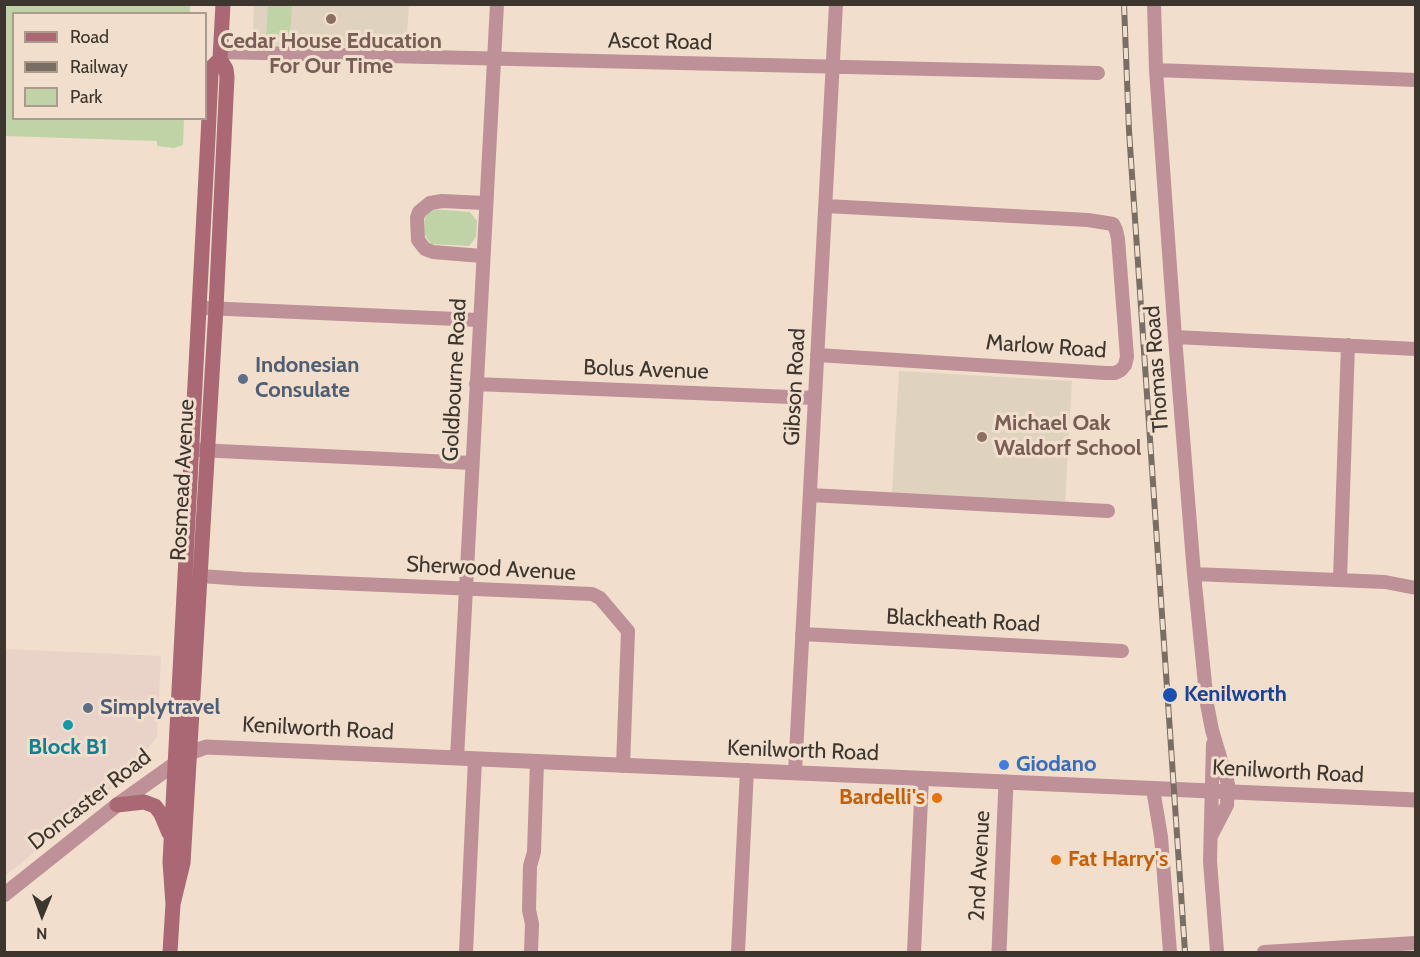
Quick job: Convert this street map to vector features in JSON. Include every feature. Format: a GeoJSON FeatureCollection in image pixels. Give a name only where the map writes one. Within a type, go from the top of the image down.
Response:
{"type":"FeatureCollection","features":[{"type":"Feature","properties":{"kind":"main road","name":"Rosmead Avenue"},"geometry":{"type":"LineString","coordinates":[[170,952],[173,904],[170,862],[175,764],[200,450],[216,308],[227,77],[220,56],[223,4]]}},
{"type":"Feature","properties":{"kind":"main road","name":"Rosmead Avenue"},"geometry":{"type":"LineString","coordinates":[[173,904],[183,863],[201,576],[200,308],[212,74],[213,66],[220,56]]}},
{"type":"Feature","properties":{"kind":"main road"},"geometry":{"type":"LineString","coordinates":[[117,805],[140,802],[154,807],[161,814],[171,838]]}},
{"type":"Feature","properties":{"kind":"street","name":"Goldbourne Road"},"geometry":{"type":"LineString","coordinates":[[457,758],[497,4]]}},
{"type":"Feature","properties":{"kind":"street","name":"Gibson Road"},"geometry":{"type":"LineString","coordinates":[[795,772],[836,4]]}},
{"type":"Feature","properties":{"kind":"street","name":"Thomas Road"},"geometry":{"type":"LineString","coordinates":[[1154,4],[1156,70],[1194,574],[1207,704],[1229,792]]}},
{"type":"Feature","properties":{"kind":"street","name":"Ascot Road"},"geometry":{"type":"LineString","coordinates":[[220,56],[494,59],[1098,73]]}},
{"type":"Feature","properties":{"kind":"street"},"geometry":{"type":"LineString","coordinates":[[1156,70],[1416,80]]}},
{"type":"Feature","properties":{"kind":"street"},"geometry":{"type":"LineString","coordinates":[[482,256],[433,252],[426,249],[418,240],[417,218],[418,212],[430,203],[442,201],[486,203]]}},
{"type":"Feature","properties":{"kind":"street","name":"Marlow Road"},"geometry":{"type":"LineString","coordinates":[[817,355],[1115,373],[1125,365],[1127,357],[1118,239],[1113,224],[1088,220],[826,206]]}},
{"type":"Feature","properties":{"kind":"street"},"geometry":{"type":"LineString","coordinates":[[200,308],[479,320]]}},
{"type":"Feature","properties":{"kind":"street"},"geometry":{"type":"LineString","coordinates":[[1175,338],[1416,349]]}},
{"type":"Feature","properties":{"kind":"street"},"geometry":{"type":"LineString","coordinates":[[1340,579],[1348,345]]}},
{"type":"Feature","properties":{"kind":"street","name":"Bolus Avenue"},"geometry":{"type":"LineString","coordinates":[[476,384],[815,398]]}},
{"type":"Feature","properties":{"kind":"street"},"geometry":{"type":"LineString","coordinates":[[200,450],[472,463]]}},
{"type":"Feature","properties":{"kind":"street"},"geometry":{"type":"LineString","coordinates":[[810,495],[1108,511]]}},
{"type":"Feature","properties":{"kind":"street"},"geometry":{"type":"LineString","coordinates":[[1194,574],[1340,579],[1385,582],[1416,588]]}},
{"type":"Feature","properties":{"kind":"street","name":"Sherwood Avenue"},"geometry":{"type":"LineString","coordinates":[[201,576],[592,594],[600,598],[626,626],[629,635],[623,766]]}},
{"type":"Feature","properties":{"kind":"street","name":"Blackheath Road"},"geometry":{"type":"LineString","coordinates":[[802,634],[1122,651]]}},
{"type":"Feature","properties":{"kind":"street","name":"Thomas Road"},"geometry":{"type":"LineString","coordinates":[[1212,730],[1210,861],[1217,952]]}},
{"type":"Feature","properties":{"kind":"street","name":"Kenilworth Road"},"geometry":{"type":"LineString","coordinates":[[190,753],[206,747],[1416,800]]}},
{"type":"Feature","properties":{"kind":"street","name":"Doncaster Road"},"geometry":{"type":"LineString","coordinates":[[4,895],[117,805],[190,753]]}},
{"type":"Feature","properties":{"kind":"street"},"geometry":{"type":"LineString","coordinates":[[466,952],[475,759]]}},
{"type":"Feature","properties":{"kind":"street"},"geometry":{"type":"LineString","coordinates":[[531,952],[530,866],[534,852],[537,762]]}},
{"type":"Feature","properties":{"kind":"street"},"geometry":{"type":"LineString","coordinates":[[738,952],[747,770]]}},
{"type":"Feature","properties":{"kind":"street"},"geometry":{"type":"LineString","coordinates":[[914,952],[922,778]]}},
{"type":"Feature","properties":{"kind":"street","name":"2nd Avenue"},"geometry":{"type":"LineString","coordinates":[[999,952],[1006,782]]}},
{"type":"Feature","properties":{"kind":"street"},"geometry":{"type":"LineString","coordinates":[[1153,789],[1167,888],[1170,952]]}},
{"type":"Feature","properties":{"kind":"street"},"geometry":{"type":"LineString","coordinates":[[1211,836],[1227,805],[1229,792]]}},
{"type":"Feature","properties":{"kind":"street"},"geometry":{"type":"LineString","coordinates":[[1264,952],[1416,943]]}},
{"type":"Feature","properties":{"kind":"shaded area","name":"Cedar House Education For Our Time"},"geometry":{"type":"Polygon","coordinates":[[[254,5],[409,5],[406,48],[264,45],[253,33],[254,5]]]}},
{"type":"Feature","properties":{"kind":"shaded area","name":"Michael Oak Waldorf School"},"geometry":{"type":"Polygon","coordinates":[[[899,371],[1072,381],[1065,502],[892,493],[899,371]]]}},
{"type":"Feature","properties":{"kind":"shaded area"},"geometry":{"type":"Polygon","coordinates":[[[5,649],[161,656],[157,737],[124,779],[5,876],[5,649]]]}},
{"type":"Feature","properties":{"kind":"green space"},"geometry":{"type":"Polygon","coordinates":[[[5,4],[190,5],[190,12],[12,12],[12,120],[184,120],[183,145],[174,148],[157,146],[157,141],[5,136],[5,4]]]}},
{"type":"Feature","properties":{"kind":"green space"},"geometry":{"type":"Polygon","coordinates":[[[268,5],[292,5],[290,37],[266,36],[268,5]]]}},
{"type":"Feature","properties":{"kind":"green space"},"geometry":{"type":"Polygon","coordinates":[[[432,209],[470,212],[477,221],[476,237],[469,246],[431,244],[424,234],[425,216],[432,209]]]}},
{"type":"Feature","properties":{"kind":"railway"},"geometry":{"type":"LineString","coordinates":[[1124,4],[1129,131],[1185,952]]}},
{"type":"Feature","properties":{"kind":"place","name":"Cedar House Education For Our Time"},"geometry":{"type":"Point","coordinates":[331,19]}},
{"type":"Feature","properties":{"kind":"place","name":"Indonesian Consulate"},"geometry":{"type":"Point","coordinates":[243,379]}},
{"type":"Feature","properties":{"kind":"place","name":"Michael Oak Waldorf School"},"geometry":{"type":"Point","coordinates":[982,437]}},
{"type":"Feature","properties":{"kind":"place","name":"Kenilworth"},"geometry":{"type":"Point","coordinates":[1170,695]}},
{"type":"Feature","properties":{"kind":"place","name":"Simplytravel"},"geometry":{"type":"Point","coordinates":[88,708]}},
{"type":"Feature","properties":{"kind":"place","name":"Block B1"},"geometry":{"type":"Point","coordinates":[68,725]}},
{"type":"Feature","properties":{"kind":"place","name":"Giodano"},"geometry":{"type":"Point","coordinates":[1004,765]}},
{"type":"Feature","properties":{"kind":"place","name":"Bardelli's"},"geometry":{"type":"Point","coordinates":[937,798]}},
{"type":"Feature","properties":{"kind":"place","name":"Fat Harry's"},"geometry":{"type":"Point","coordinates":[1056,860]}}]}
